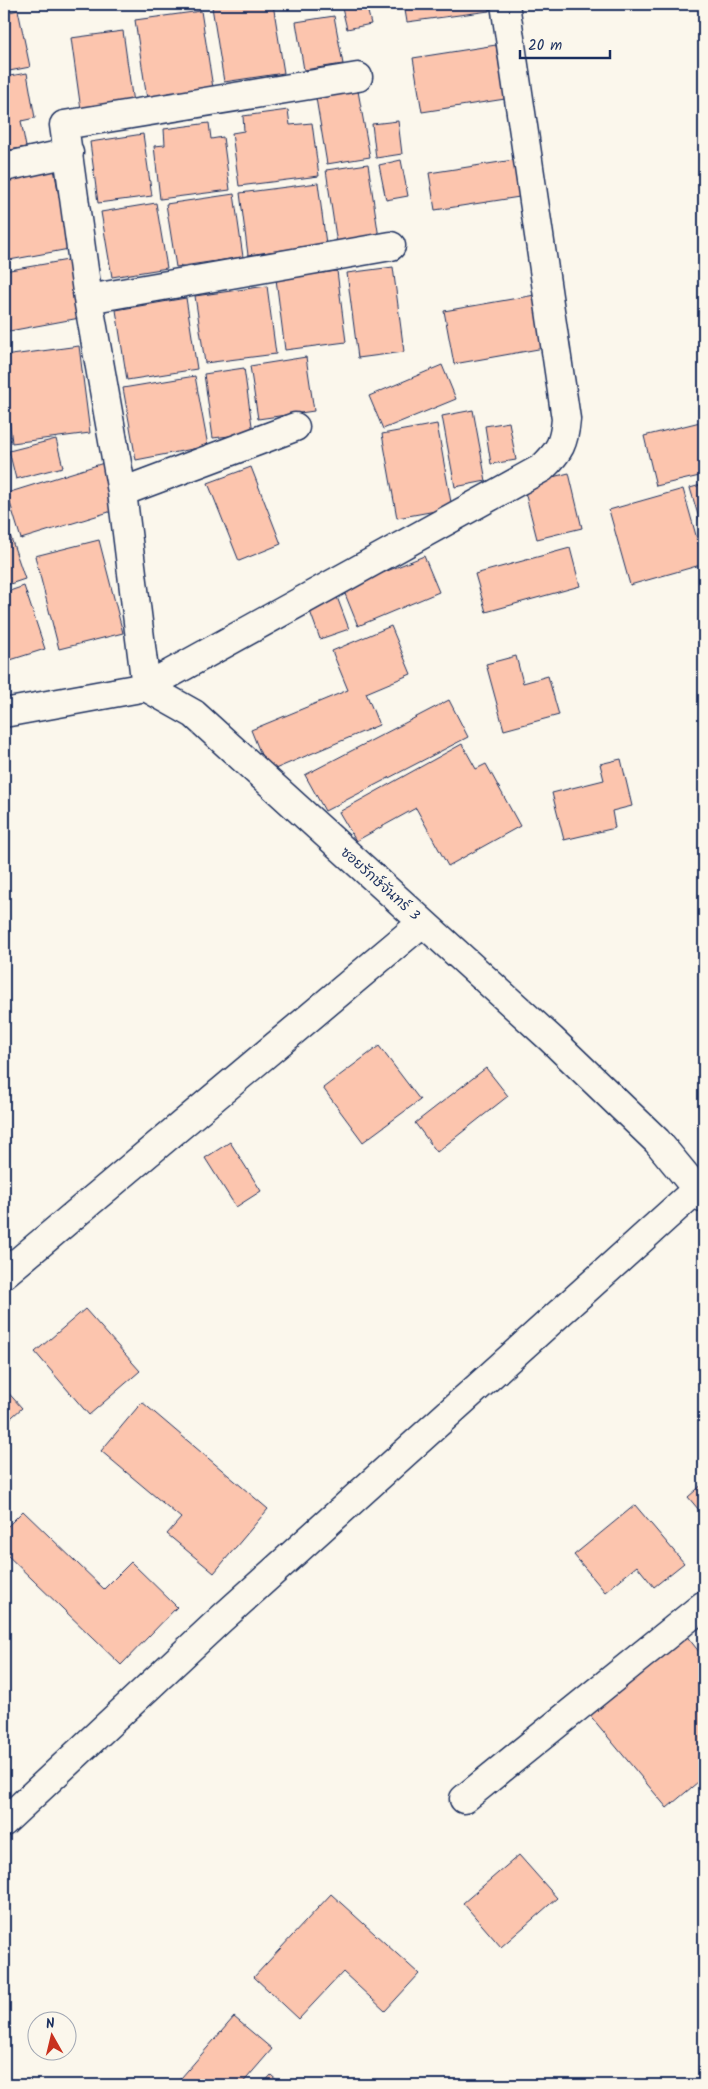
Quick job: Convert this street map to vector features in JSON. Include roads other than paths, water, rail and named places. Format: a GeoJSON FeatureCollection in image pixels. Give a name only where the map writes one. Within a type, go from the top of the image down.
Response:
{"type":"FeatureCollection","features":[{"type":"Feature","properties":{"kind":"street"},"geometry":{"type":"LineString","coordinates":[[4,713],[146,687],[542,468],[558,452],[564,437],[566,419],[564,402],[505,4]]}},
{"type":"Feature","properties":{"kind":"street"},"geometry":{"type":"LineString","coordinates":[[146,687],[122,492],[88,300],[64,125],[358,77]]}},
{"type":"Feature","properties":{"kind":"street"},"geometry":{"type":"LineString","coordinates":[[4,167],[69,153]]}},
{"type":"Feature","properties":{"kind":"street"},"geometry":{"type":"LineString","coordinates":[[88,300],[391,246]]}},
{"type":"Feature","properties":{"kind":"street"},"geometry":{"type":"LineString","coordinates":[[122,492],[295,427]]}},
{"type":"Feature","properties":{"kind":"street","name":"ซอยรักษ์จันทร์ 3"},"geometry":{"type":"LineString","coordinates":[[146,687],[194,714],[558,1046],[657,1141],[701,1193]]}},
{"type":"Feature","properties":{"kind":"street"},"geometry":{"type":"LineString","coordinates":[[4,1274],[422,923]]}},
{"type":"Feature","properties":{"kind":"street"},"geometry":{"type":"LineString","coordinates":[[4,1822],[220,1620],[701,1193]]}},
{"type":"Feature","properties":{"kind":"street"},"geometry":{"type":"LineString","coordinates":[[464,1799],[704,1605]]}}]}
